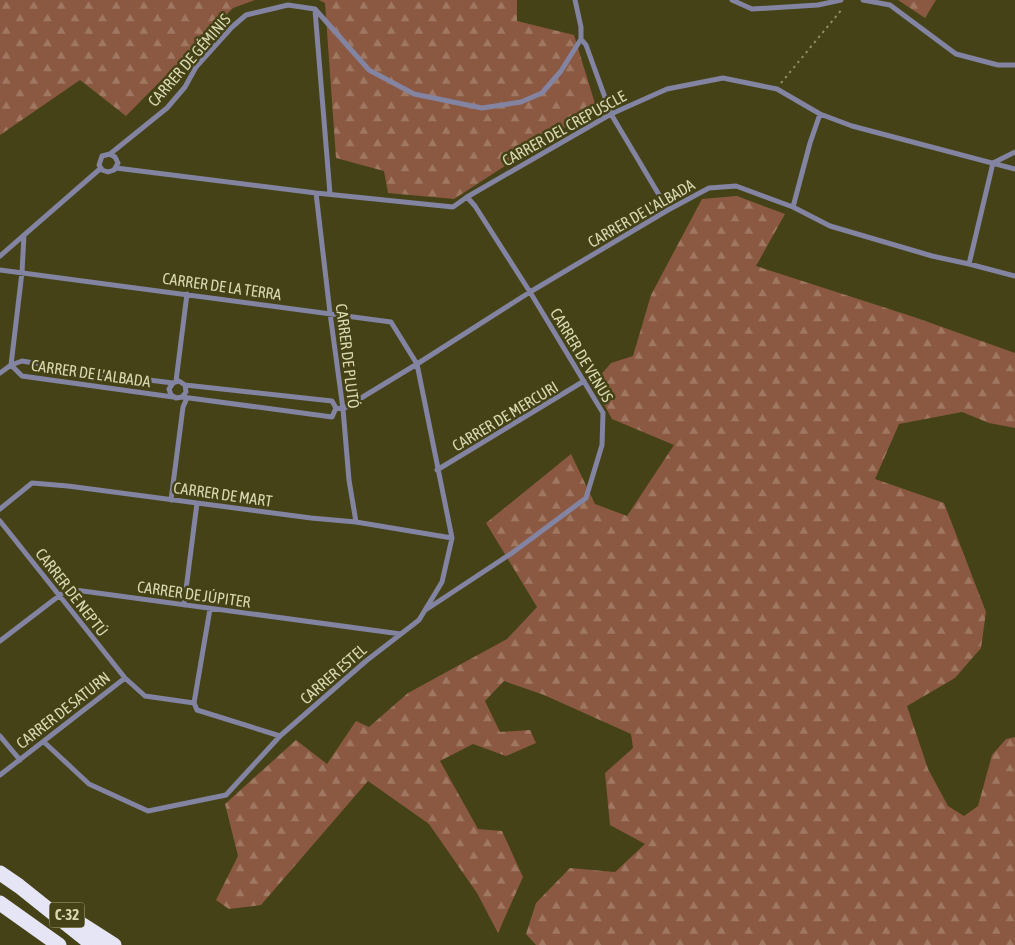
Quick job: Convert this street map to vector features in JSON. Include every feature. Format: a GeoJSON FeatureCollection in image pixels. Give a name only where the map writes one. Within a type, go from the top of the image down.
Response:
{"type":"FeatureCollection","features":[{"type":"Feature","properties":{"kind":"highway"},"geometry":{"type":"LineString","coordinates":[[0,873],[93,945]]}},
{"type":"Feature","properties":{"kind":"highway","name":"C-32"},"geometry":{"type":"LineString","coordinates":[[19,886],[114,945]]}},
{"type":"Feature","properties":{"kind":"highway"},"geometry":{"type":"LineString","coordinates":[[0,903],[59,945]]}},
{"type":"Feature","properties":{"kind":"street"},"geometry":{"type":"LineString","coordinates":[[315,9],[369,70],[414,94],[482,108],[521,102],[542,94],[561,71],[581,39],[581,27],[575,0]]}},
{"type":"Feature","properties":{"kind":"street"},"geometry":{"type":"LineString","coordinates":[[732,0],[752,9],[818,5],[841,0]]}},
{"type":"Feature","properties":{"kind":"street"},"geometry":{"type":"LineString","coordinates":[[863,0],[890,6],[956,54],[998,65],[1015,65]]}},
{"type":"Feature","properties":{"kind":"street","name":"CARRER DE GÉMINIS"},"geometry":{"type":"LineString","coordinates":[[110,154],[167,108],[185,87],[196,67],[232,27],[246,15],[288,5],[315,9]]}},
{"type":"Feature","properties":{"kind":"street"},"geometry":{"type":"LineString","coordinates":[[315,9],[330,194]]}},
{"type":"Feature","properties":{"kind":"street"},"geometry":{"type":"LineString","coordinates":[[581,39],[586,45],[610,114],[668,210]]}},
{"type":"Feature","properties":{"kind":"street","name":"CARRER DEL CREPUSCLE"},"geometry":{"type":"LineString","coordinates":[[116,168],[316,193],[453,207],[610,114],[667,89],[723,78],[777,89],[820,114],[852,126],[1015,169]]}},
{"type":"Feature","properties":{"kind":"street"},"geometry":{"type":"LineString","coordinates":[[793,207],[810,143],[820,114]]}},
{"type":"Feature","properties":{"kind":"street"},"geometry":{"type":"LineString","coordinates":[[969,264],[993,163],[1015,152]]}},
{"type":"Feature","properties":{"kind":"street"},"geometry":{"type":"LineString","coordinates":[[104,154],[110,154],[117,160],[116,168],[108,172],[101,168],[100,159],[104,154]]}},
{"type":"Feature","properties":{"kind":"street"},"geometry":{"type":"LineString","coordinates":[[0,256],[101,168]]}},
{"type":"Feature","properties":{"kind":"street","name":"CARRER DE L'ALBADA"},"geometry":{"type":"LineString","coordinates":[[343,409],[530,292],[668,210],[709,188],[736,186],[793,207],[830,226],[932,256],[1015,276]]}},
{"type":"Feature","properties":{"kind":"street","name":"CARRER DE PLUTÓ"},"geometry":{"type":"LineString","coordinates":[[316,193],[343,409],[349,480],[356,522]]}},
{"type":"Feature","properties":{"kind":"street","name":"CARRER DE VENUS"},"geometry":{"type":"LineString","coordinates":[[425,610],[512,554],[586,498],[602,445],[603,413],[530,292],[475,206],[467,197]]}},
{"type":"Feature","properties":{"kind":"street","name":"CARRER DE L'ALBADA"},"geometry":{"type":"LineString","coordinates":[[10,364],[22,272],[24,235]]}},
{"type":"Feature","properties":{"kind":"street","name":"CARRER DE LA TERRA"},"geometry":{"type":"LineString","coordinates":[[0,270],[391,322],[417,364]]}},
{"type":"Feature","properties":{"kind":"street"},"geometry":{"type":"LineString","coordinates":[[187,294],[174,382],[169,389],[173,397],[332,417],[336,408]]}},
{"type":"Feature","properties":{"kind":"street","name":"CARRER DE L'ALBADA"},"geometry":{"type":"LineString","coordinates":[[0,373],[10,364],[22,361],[100,374],[174,382]]}},
{"type":"Feature","properties":{"kind":"street","name":"CARRER DE L'ALBADA"},"geometry":{"type":"LineString","coordinates":[[10,364],[22,376],[173,397]]}},
{"type":"Feature","properties":{"kind":"street","name":"CARRER ESTEL"},"geometry":{"type":"LineString","coordinates":[[44,742],[89,784],[148,812],[226,795],[280,736],[366,661],[420,620],[442,582],[452,538],[417,364]]}},
{"type":"Feature","properties":{"kind":"street"},"geometry":{"type":"LineString","coordinates":[[174,382],[182,382],[185,385],[332,401],[336,408]]}},
{"type":"Feature","properties":{"kind":"street","name":"CARRER DE MERCURI"},"geometry":{"type":"LineString","coordinates":[[438,470],[584,382]]}},
{"type":"Feature","properties":{"kind":"street"},"geometry":{"type":"LineString","coordinates":[[171,500],[186,392],[185,385]]}},
{"type":"Feature","properties":{"kind":"street"},"geometry":{"type":"LineString","coordinates":[[336,408],[343,409]]}},
{"type":"Feature","properties":{"kind":"street","name":"CARRER DE MART"},"geometry":{"type":"LineString","coordinates":[[0,509],[32,483],[356,522],[452,538]]}},
{"type":"Feature","properties":{"kind":"street"},"geometry":{"type":"LineString","coordinates":[[184,605],[197,503]]}},
{"type":"Feature","properties":{"kind":"street","name":"CARRER DE NEPTÚ"},"geometry":{"type":"LineString","coordinates":[[0,520],[125,678]]}},
{"type":"Feature","properties":{"kind":"street","name":"CARRER DE JÚPITER"},"geometry":{"type":"LineString","coordinates":[[0,641],[68,589],[402,634]]}},
{"type":"Feature","properties":{"kind":"street"},"geometry":{"type":"LineString","coordinates":[[194,703],[210,609]]}},
{"type":"Feature","properties":{"kind":"street","name":"CARRER DE SATURN"},"geometry":{"type":"LineString","coordinates":[[0,775],[125,678],[144,696],[194,703],[197,710],[280,736]]}},
{"type":"Feature","properties":{"kind":"street"},"geometry":{"type":"LineString","coordinates":[[0,736],[20,760]]}},
{"type":"Feature","properties":{"kind":"path"},"geometry":{"type":"LineString","coordinates":[[777,89],[844,7]]}},
{"type":"Feature","properties":{"kind":"green space"},"geometry":{"type":"Polygon","coordinates":[[[0,0],[255,0],[233,8],[126,116],[80,80],[0,135],[0,0]]]}},
{"type":"Feature","properties":{"kind":"green space"},"geometry":{"type":"Polygon","coordinates":[[[319,0],[517,0],[517,21],[574,35],[596,107],[454,199],[388,193],[384,171],[336,158],[325,3],[319,0]]]}},
{"type":"Feature","properties":{"kind":"green space"},"geometry":{"type":"Polygon","coordinates":[[[898,0],[936,0],[925,18],[898,0]]]}},
{"type":"Feature","properties":{"kind":"green space"},"geometry":{"type":"Polygon","coordinates":[[[737,196],[785,214],[756,266],[914,317],[1015,353],[1015,428],[989,423],[962,412],[899,424],[875,479],[944,503],[986,612],[981,648],[955,678],[907,706],[928,769],[948,806],[964,816],[978,806],[992,755],[1006,739],[1015,737],[1015,945],[536,945],[526,934],[536,903],[570,868],[615,872],[645,844],[610,825],[605,773],[633,748],[631,734],[544,695],[504,681],[485,701],[500,732],[530,730],[536,743],[506,756],[473,744],[440,761],[478,829],[502,831],[523,877],[498,933],[477,893],[429,824],[368,781],[261,905],[229,909],[216,900],[238,856],[225,804],[296,740],[327,764],[356,721],[369,727],[408,693],[507,639],[537,607],[486,523],[571,454],[595,504],[627,516],[674,445],[612,419],[593,384],[611,363],[633,356],[651,295],[702,199],[737,196]]]}}]}
